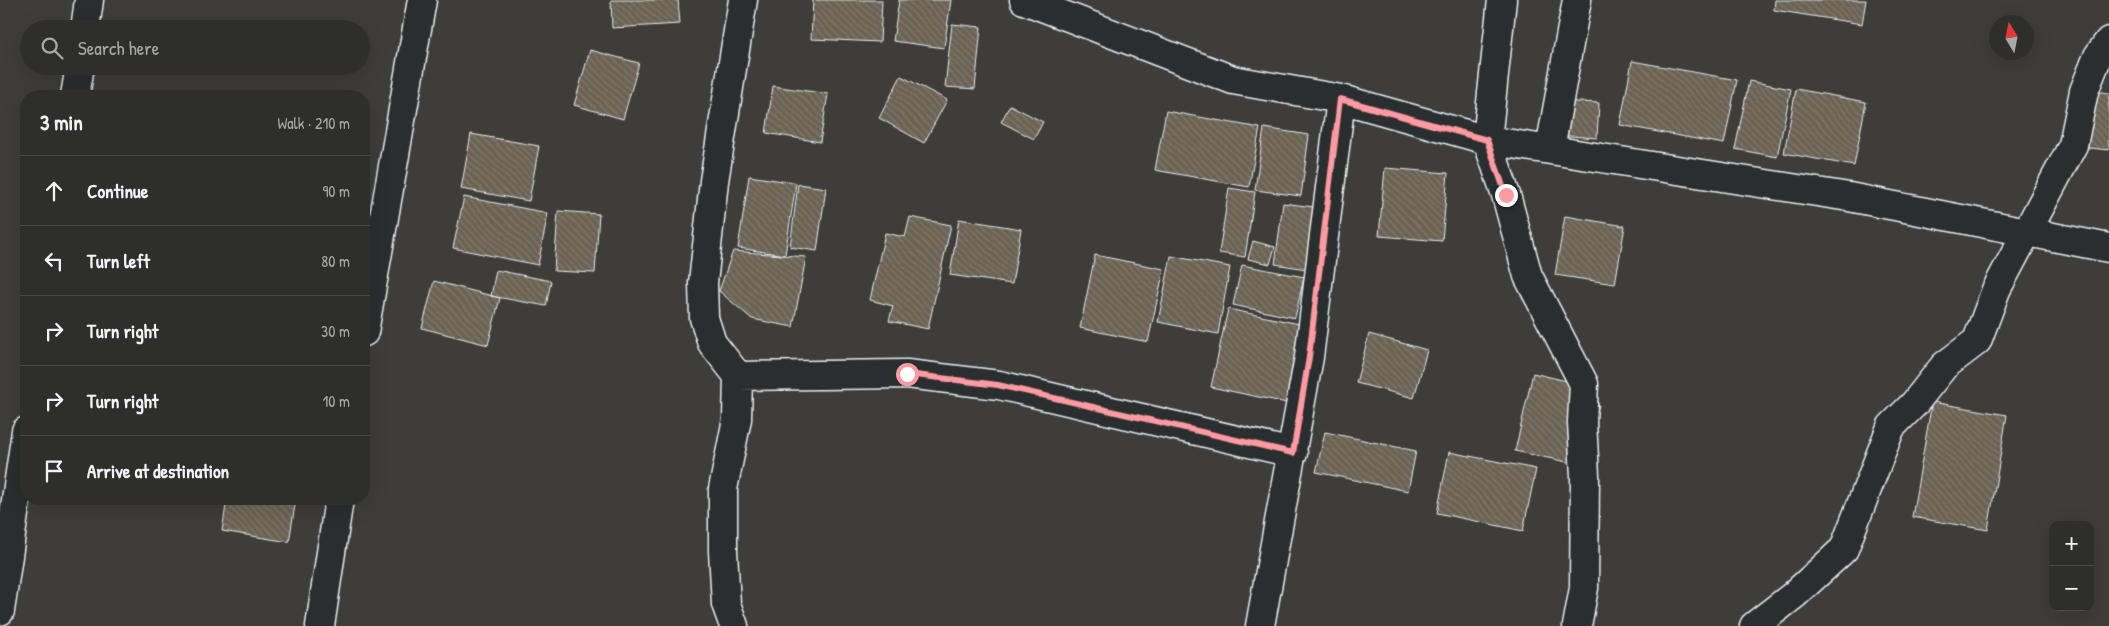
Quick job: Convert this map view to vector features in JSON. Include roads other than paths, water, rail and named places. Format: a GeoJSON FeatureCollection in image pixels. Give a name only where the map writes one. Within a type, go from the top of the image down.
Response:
{"type":"FeatureCollection","features":[{"type":"Feature","properties":{"kind":"street"},"geometry":{"type":"LineString","coordinates":[[86,20],[89,0]]}},
{"type":"Feature","properties":{"kind":"street"},"geometry":{"type":"LineString","coordinates":[[370,298],[422,0]]}},
{"type":"Feature","properties":{"kind":"street"},"geometry":{"type":"LineString","coordinates":[[734,626],[726,604],[722,551],[723,489],[737,419],[738,376],[712,343],[704,318],[703,283],[714,181],[743,0]]}},
{"type":"Feature","properties":{"kind":"street"},"geometry":{"type":"LineString","coordinates":[[1024,0],[1233,80],[1340,99],[1487,140],[1849,197],[2109,248]]}},
{"type":"Feature","properties":{"kind":"street"},"geometry":{"type":"LineString","coordinates":[[1502,0],[1487,140],[1506,195],[1528,276],[1584,384],[1582,422],[1585,476],[1584,588],[1577,626]]}},
{"type":"Feature","properties":{"kind":"street"},"geometry":{"type":"LineString","coordinates":[[1550,150],[1578,0]]}},
{"type":"Feature","properties":{"kind":"street"},"geometry":{"type":"LineString","coordinates":[[1754,626],[1794,595],[1844,549],[1891,427],[1914,404],[1944,366],[1977,341],[1996,290],[2072,146],[2084,91],[2098,56],[2109,41]]}},
{"type":"Feature","properties":{"kind":"street"},"geometry":{"type":"LineString","coordinates":[[76,90],[78,75]]}},
{"type":"Feature","properties":{"kind":"street"},"geometry":{"type":"LineString","coordinates":[[1260,626],[1309,357],[1340,99]]}},
{"type":"Feature","properties":{"kind":"street"},"geometry":{"type":"LineString","coordinates":[[738,376],[907,374],[998,385],[1293,453]]}},
{"type":"Feature","properties":{"kind":"street"},"geometry":{"type":"LineString","coordinates":[[0,611],[20,473]]}},
{"type":"Feature","properties":{"kind":"street"},"geometry":{"type":"LineString","coordinates":[[320,626],[338,505]]}}]}
